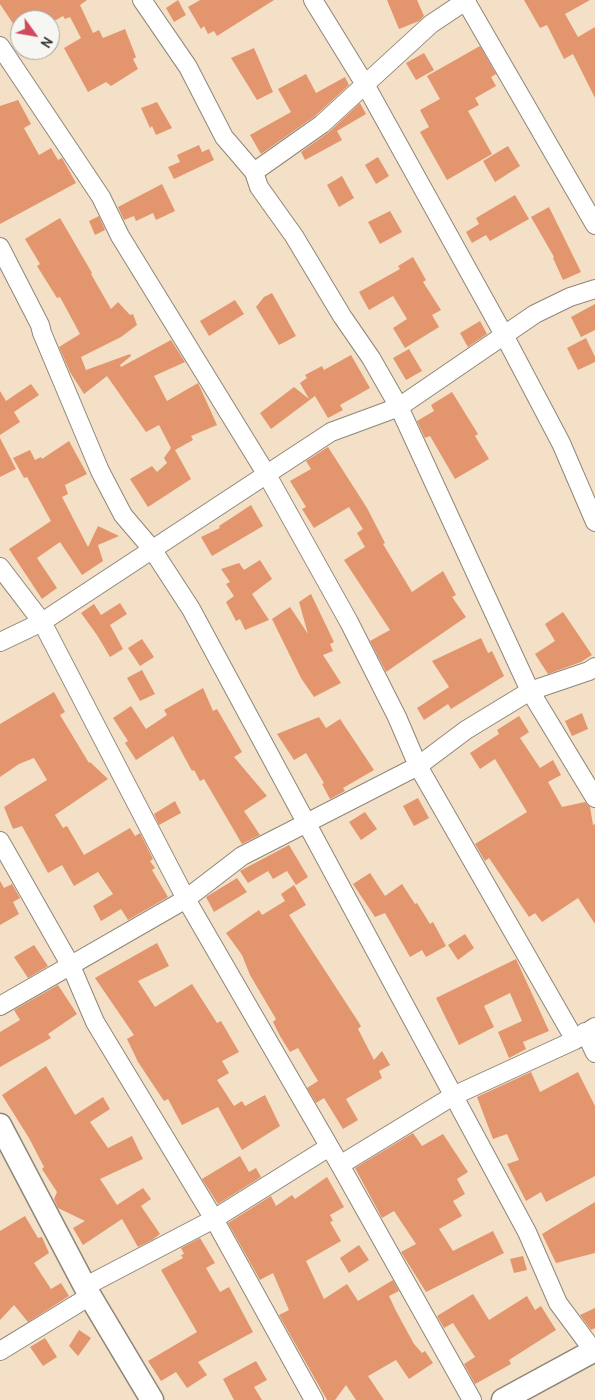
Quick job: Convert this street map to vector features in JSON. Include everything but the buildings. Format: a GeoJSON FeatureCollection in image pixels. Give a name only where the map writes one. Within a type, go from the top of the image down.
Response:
{"type":"FeatureCollection","features":[{"type":"Feature","properties":{"kind":"street"},"geometry":{"type":"LineString","coordinates":[[142,0],[188,67],[224,137],[254,172],[259,187],[294,236],[342,316],[371,358],[399,407],[530,692],[595,798]]}},
{"type":"Feature","properties":{"kind":"street"},"geometry":{"type":"LineString","coordinates":[[313,0],[366,86],[504,335],[561,444],[595,522]]}},
{"type":"Feature","properties":{"kind":"street"},"geometry":{"type":"LineString","coordinates":[[254,172],[322,124],[366,86],[431,24],[466,0],[595,225]]}},
{"type":"Feature","properties":{"kind":"street"},"geometry":{"type":"LineString","coordinates":[[0,46],[100,197],[120,236],[267,475],[349,622],[398,718],[418,766],[585,1033],[595,1053]]}},
{"type":"Feature","properties":{"kind":"street"},"geometry":{"type":"LineString","coordinates":[[0,247],[40,325],[100,471],[123,515],[152,549],[191,609],[305,824],[527,1232],[558,1303],[595,1351],[503,1400]]}},
{"type":"Feature","properties":{"kind":"street"},"geometry":{"type":"LineString","coordinates":[[0,642],[42,622],[331,432],[399,407],[535,314],[595,289]]}},
{"type":"Feature","properties":{"kind":"street"},"geometry":{"type":"LineString","coordinates":[[0,567],[42,622],[186,899],[340,1165],[472,1400]]}},
{"type":"Feature","properties":{"kind":"street"},"geometry":{"type":"LineString","coordinates":[[0,1006],[186,899],[242,856],[418,766],[466,730],[530,692],[595,667]]}},
{"type":"Feature","properties":{"kind":"street"},"geometry":{"type":"LineString","coordinates":[[0,841],[71,966],[96,1022],[214,1220],[314,1400]]}},
{"type":"Feature","properties":{"kind":"street"},"geometry":{"type":"LineString","coordinates":[[340,1165],[454,1096],[585,1033]]}},
{"type":"Feature","properties":{"kind":"street"},"geometry":{"type":"LineString","coordinates":[[0,1124],[88,1291],[152,1400]]}},
{"type":"Feature","properties":{"kind":"street"},"geometry":{"type":"LineString","coordinates":[[0,1351],[88,1291],[214,1220],[329,1147]]}}]}
